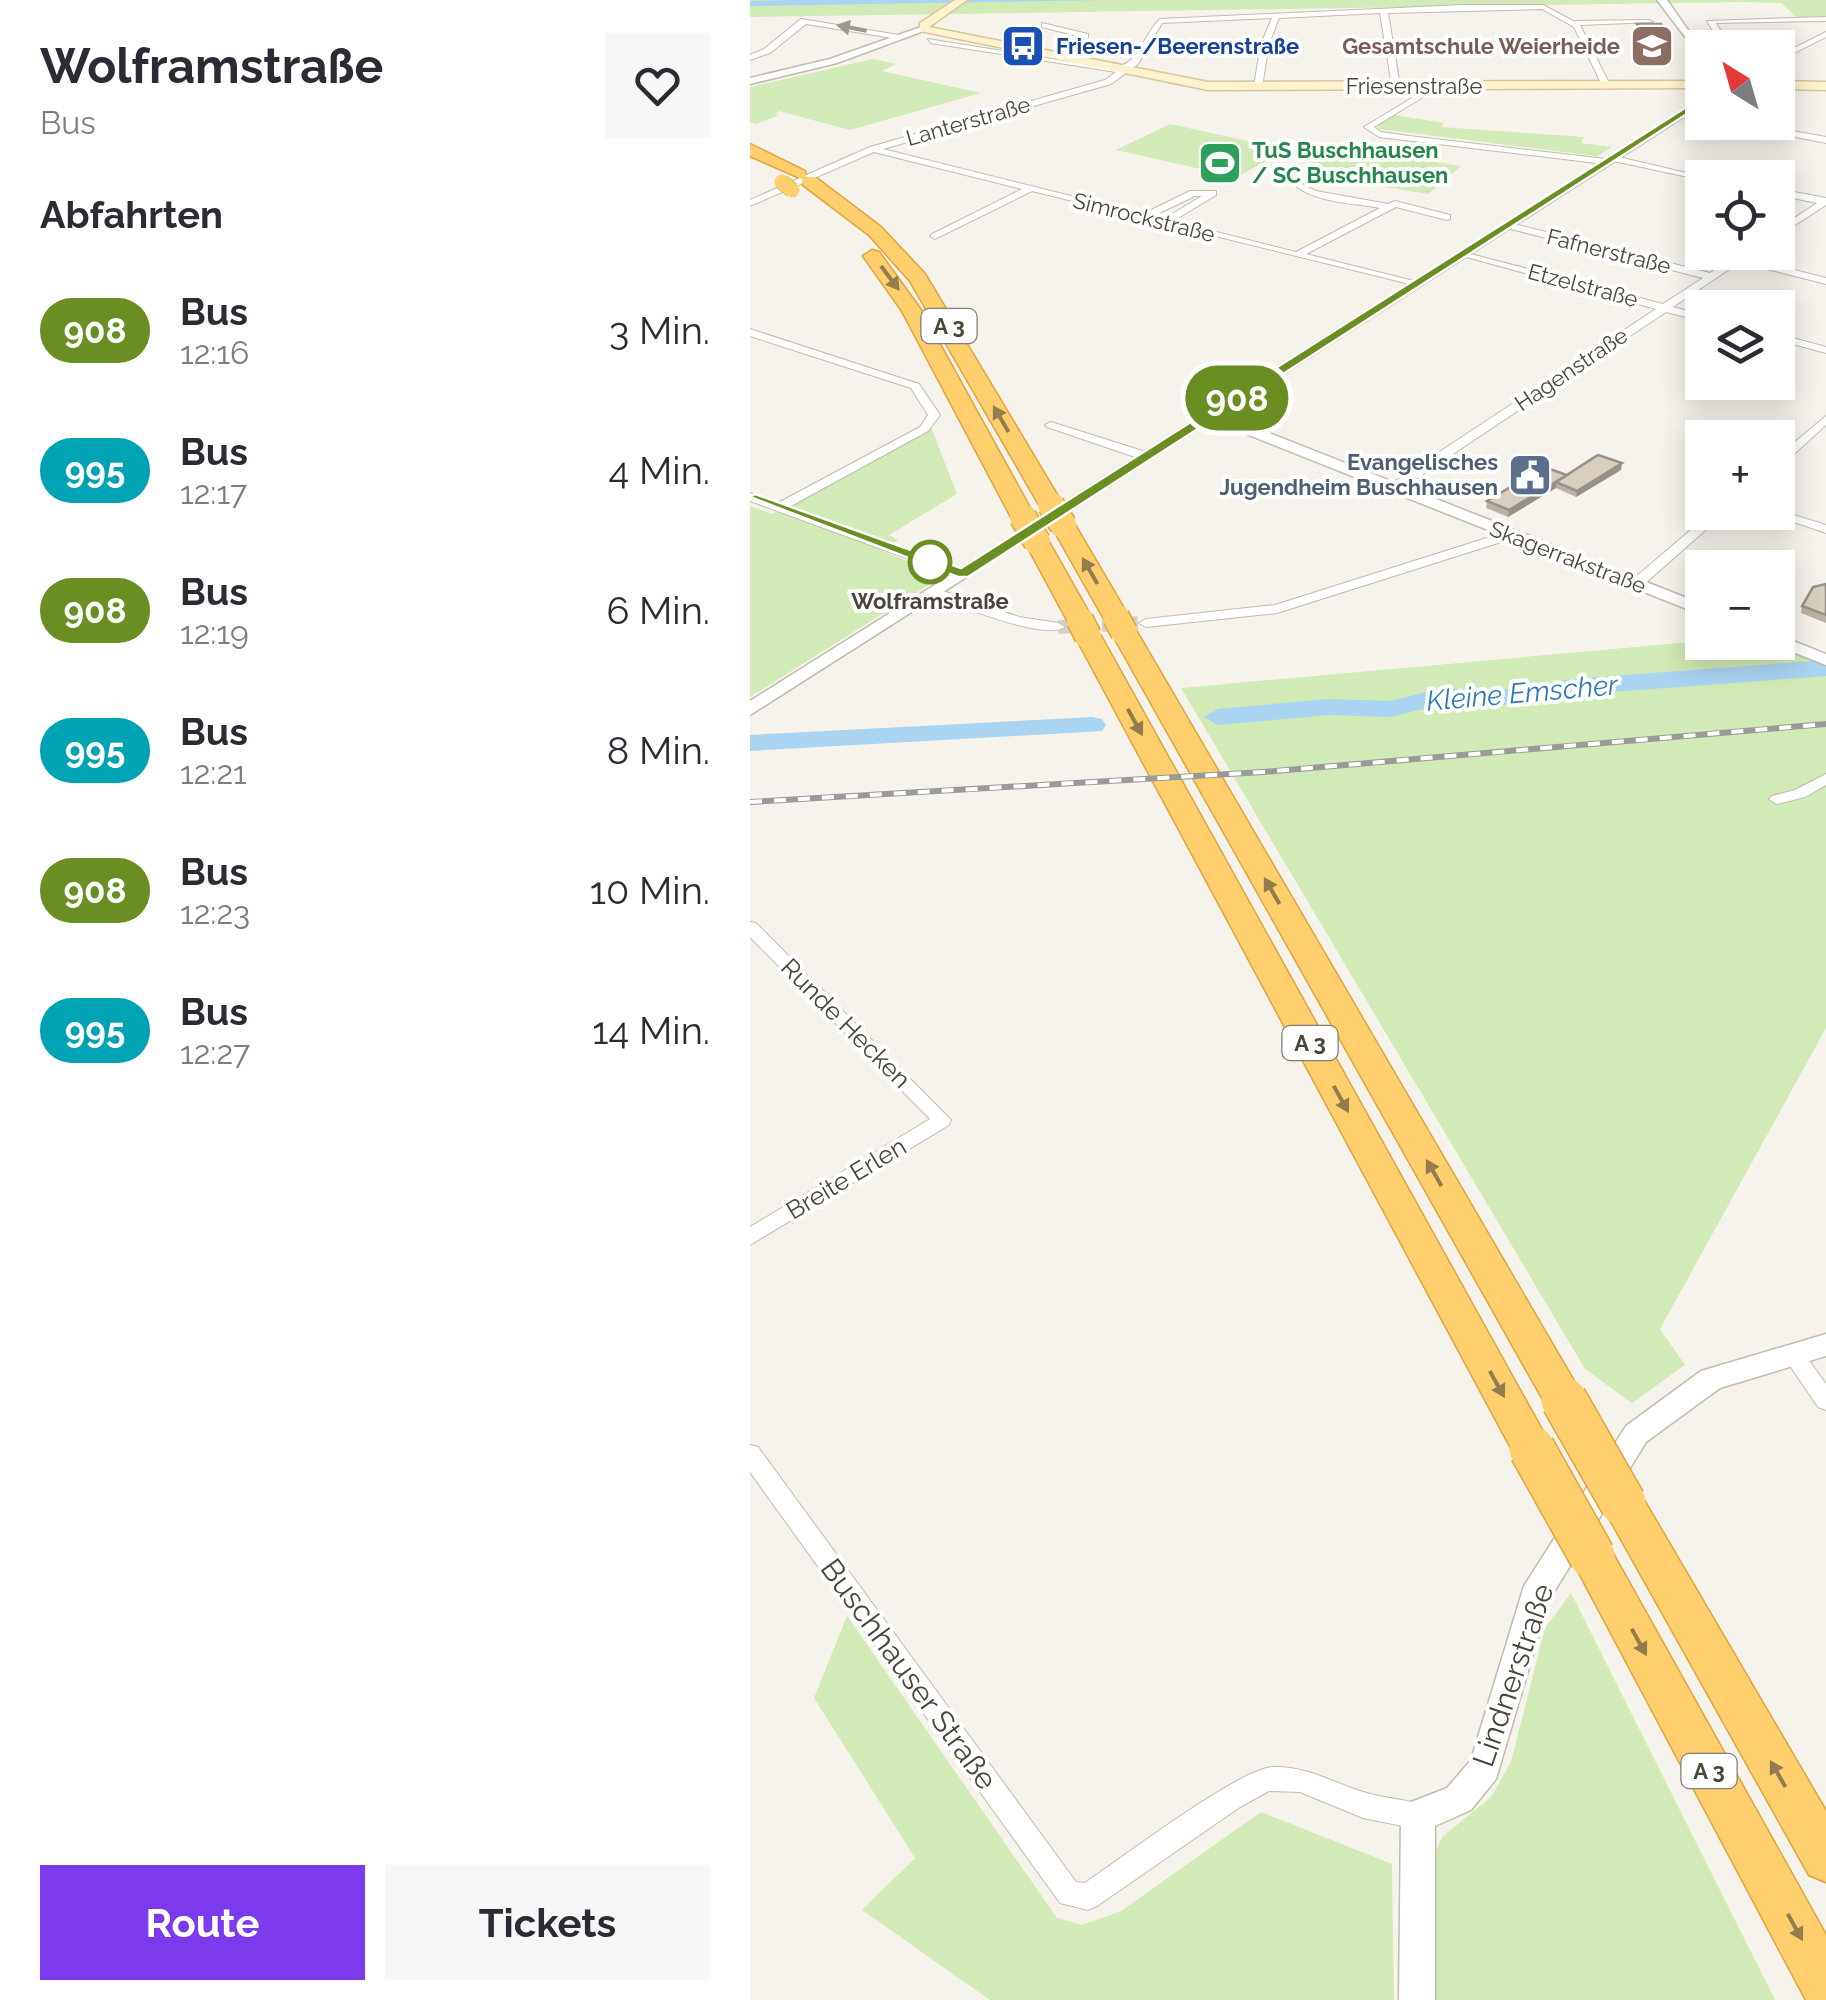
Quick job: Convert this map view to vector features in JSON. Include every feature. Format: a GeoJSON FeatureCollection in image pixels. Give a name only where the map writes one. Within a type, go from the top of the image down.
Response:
{"type":"FeatureCollection","features":[{"type":"Feature","properties":{"kind":"highway","name":"A 3"},"geometry":{"type":"LineString","coordinates":[[750,149],[795,182],[851,234],[892,280],[1025,533],[1102,626],[1624,1502],[1826,1858]]}},
{"type":"Feature","properties":{"kind":"highway","name":"A 3"},"geometry":{"type":"LineString","coordinates":[[750,165],[795,182],[852,212],[908,265],[936,304],[1061,511],[1102,626],[1532,1449],[1826,1985]]}},
{"type":"Feature","properties":{"kind":"main road"},"geometry":{"type":"LineString","coordinates":[[924,29],[924,25],[960,2]]}},
{"type":"Feature","properties":{"kind":"main road","name":"Friesenstraße"},"geometry":{"type":"LineString","coordinates":[[924,29],[1198,85],[1685,85]]}},
{"type":"Feature","properties":{"kind":"main road"},"geometry":{"type":"LineString","coordinates":[[1795,86],[1826,86]]}},
{"type":"Feature","properties":{"kind":"street"},"geometry":{"type":"LineString","coordinates":[[1662,0],[1685,32]]}},
{"type":"Feature","properties":{"kind":"street"},"geometry":{"type":"LineString","coordinates":[[1128,70],[1157,22],[1166,20],[1536,6],[1548,8],[1574,23],[1648,22]]}},
{"type":"Feature","properties":{"kind":"street"},"geometry":{"type":"LineString","coordinates":[[1384,14],[1396,86]]}},
{"type":"Feature","properties":{"kind":"street"},"geometry":{"type":"LineString","coordinates":[[1258,86],[1263,50],[1276,17]]}},
{"type":"Feature","properties":{"kind":"street"},"geometry":{"type":"LineString","coordinates":[[750,58],[776,45],[804,21],[899,37]]}},
{"type":"Feature","properties":{"kind":"street"},"geometry":{"type":"LineString","coordinates":[[1715,30],[1710,22],[1826,22]]}},
{"type":"Feature","properties":{"kind":"street"},"geometry":{"type":"LineString","coordinates":[[1574,23],[1606,86]]}},
{"type":"Feature","properties":{"kind":"street"},"geometry":{"type":"LineString","coordinates":[[1045,24],[1085,36],[1086,60]]}},
{"type":"Feature","properties":{"kind":"street"},"geometry":{"type":"LineString","coordinates":[[750,81],[833,61],[924,29]]}},
{"type":"Feature","properties":{"kind":"street"},"geometry":{"type":"LineString","coordinates":[[1795,50],[1826,34]]}},
{"type":"Feature","properties":{"kind":"street","name":"Friesenstraße"},"geometry":{"type":"LineString","coordinates":[[931,42],[1128,70]]}},
{"type":"Feature","properties":{"kind":"street"},"geometry":{"type":"LineString","coordinates":[[1804,46],[1823,50]]}},
{"type":"Feature","properties":{"kind":"street","name":"Lanterstraße"},"geometry":{"type":"LineString","coordinates":[[751,201],[873,148],[1108,82],[1128,70]]}},
{"type":"Feature","properties":{"kind":"street"},"geometry":{"type":"LineString","coordinates":[[1672,85],[1685,92]]}},
{"type":"Feature","properties":{"kind":"street"},"geometry":{"type":"LineString","coordinates":[[1435,86],[1368,126],[1378,134],[1608,160],[1685,174]]}},
{"type":"Feature","properties":{"kind":"street"},"geometry":{"type":"LineString","coordinates":[[1061,511],[1685,112]]}},
{"type":"Feature","properties":{"kind":"street"},"geometry":{"type":"LineString","coordinates":[[1680,115],[1685,116]]}},
{"type":"Feature","properties":{"kind":"street"},"geometry":{"type":"LineString","coordinates":[[1795,135],[1826,140]]}},
{"type":"Feature","properties":{"kind":"street","name":"Simrockstraße"},"geometry":{"type":"LineString","coordinates":[[873,148],[1414,284]]}},
{"type":"Feature","properties":{"kind":"street"},"geometry":{"type":"LineString","coordinates":[[1302,186],[1313,193],[1448,217]]}},
{"type":"Feature","properties":{"kind":"street"},"geometry":{"type":"LineString","coordinates":[[934,236],[1031,188]]}},
{"type":"Feature","properties":{"kind":"street"},"geometry":{"type":"LineString","coordinates":[[1144,217],[1193,192],[1214,195],[1165,222]]}},
{"type":"Feature","properties":{"kind":"street"},"geometry":{"type":"LineString","coordinates":[[1795,196],[1826,202]]}},
{"type":"Feature","properties":{"kind":"street"},"geometry":{"type":"LineString","coordinates":[[1795,222],[1826,202]]}},
{"type":"Feature","properties":{"kind":"street"},"geometry":{"type":"LineString","coordinates":[[1297,255],[1392,205]]}},
{"type":"Feature","properties":{"kind":"street","name":"Fafnerstraße"},"geometry":{"type":"LineString","coordinates":[[1506,225],[1712,277]]}},
{"type":"Feature","properties":{"kind":"street","name":"Etzelstraße"},"geometry":{"type":"LineString","coordinates":[[1464,252],[1685,314]]}},
{"type":"Feature","properties":{"kind":"street","name":"Hagenstraße"},"geometry":{"type":"LineString","coordinates":[[1395,487],[1723,270]]}},
{"type":"Feature","properties":{"kind":"street"},"geometry":{"type":"LineString","coordinates":[[1790,270],[1826,281]]}},
{"type":"Feature","properties":{"kind":"street"},"geometry":{"type":"LineString","coordinates":[[750,332],[915,386],[934,414],[924,428],[778,508]]}},
{"type":"Feature","properties":{"kind":"street"},"geometry":{"type":"LineString","coordinates":[[1795,342],[1826,350]]}},
{"type":"Feature","properties":{"kind":"street","name":"Skagerrakstraße"},"geometry":{"type":"LineString","coordinates":[[1210,415],[1685,603]]}},
{"type":"Feature","properties":{"kind":"street"},"geometry":{"type":"LineString","coordinates":[[1795,447],[1824,422]]}},
{"type":"Feature","properties":{"kind":"street"},"geometry":{"type":"LineString","coordinates":[[1051,425],[1145,456]]}},
{"type":"Feature","properties":{"kind":"street"},"geometry":{"type":"LineString","coordinates":[[750,498],[963,574]]}},
{"type":"Feature","properties":{"kind":"street"},"geometry":{"type":"LineString","coordinates":[[1795,519],[1826,529]]}},
{"type":"Feature","properties":{"kind":"street"},"geometry":{"type":"LineString","coordinates":[[1637,583],[1699,530]]}},
{"type":"Feature","properties":{"kind":"street"},"geometry":{"type":"LineString","coordinates":[[750,709],[1025,533]]}},
{"type":"Feature","properties":{"kind":"street"},"geometry":{"type":"LineString","coordinates":[[934,592],[1017,621],[1102,626],[1277,609],[1512,534]]}},
{"type":"Feature","properties":{"kind":"street"},"geometry":{"type":"LineString","coordinates":[[1795,647],[1826,660]]}},
{"type":"Feature","properties":{"kind":"street"},"geometry":{"type":"LineString","coordinates":[[1776,799],[1800,794],[1826,778]]}},
{"type":"Feature","properties":{"kind":"street","name":"Runde Hecken"},"geometry":{"type":"LineString","coordinates":[[750,927],[942,1120]]}},
{"type":"Feature","properties":{"kind":"street","name":"Breite Erlen"},"geometry":{"type":"LineString","coordinates":[[750,1237],[942,1120]]}},
{"type":"Feature","properties":{"kind":"street","name":"Lindnerstraße"},"geometry":{"type":"LineString","coordinates":[[1418,1816],[1459,1799],[1486,1768],[1535,1596],[1624,1448],[1652,1421],[1711,1380],[1826,1345]]}},
{"type":"Feature","properties":{"kind":"street"},"geometry":{"type":"LineString","coordinates":[[1793,1354],[1826,1402]]}},
{"type":"Feature","properties":{"kind":"street","name":"Buschhauser Straße"},"geometry":{"type":"LineString","coordinates":[[750,1454],[1069,1894],[1088,1897],[1230,1798],[1268,1779],[1300,1780],[1363,1805],[1418,1816]]}},
{"type":"Feature","properties":{"kind":"street"},"geometry":{"type":"LineString","coordinates":[[1417,2000],[1418,1816]]}},
{"type":"Feature","properties":{"kind":"green space"},"geometry":{"type":"Polygon","coordinates":[[[750,0],[1826,0],[1826,17],[1796,17],[1782,3],[1744,2],[750,17],[750,0]]]}},
{"type":"Feature","properties":{"kind":"green space"},"geometry":{"type":"Polygon","coordinates":[[[873,59],[896,64],[882,71],[981,93],[850,130],[779,111],[775,114],[779,115],[756,124],[750,122],[750,87],[873,59]]]}},
{"type":"Feature","properties":{"kind":"green space"},"geometry":{"type":"Polygon","coordinates":[[[1394,115],[1444,123],[1441,127],[1584,137],[1581,143],[1612,147],[1597,156],[1379,129],[1378,124],[1394,115]]]}},
{"type":"Feature","properties":{"kind":"green space","name":"TuS Buschhausen / SC Buschhausen"},"geometry":{"type":"Polygon","coordinates":[[[1170,124],[1288,150],[1236,177],[1116,150],[1170,124]]]}},
{"type":"Feature","properties":{"kind":"green space"},"geometry":{"type":"Polygon","coordinates":[[[1335,146],[1461,166],[1428,194],[1299,173],[1335,146]]]}},
{"type":"Feature","properties":{"kind":"green space"},"geometry":{"type":"Polygon","coordinates":[[[931,427],[957,494],[889,535],[898,540],[882,551],[935,572],[938,579],[750,697],[750,506],[772,514],[931,427]]]}},
{"type":"Feature","properties":{"kind":"green space"},"geometry":{"type":"Polygon","coordinates":[[[1685,643],[1685,660],[1795,660],[1795,651],[1826,664],[1826,1028],[1660,1329],[1685,1365],[1632,1403],[1585,1369],[1181,688],[1685,643]]]}},
{"type":"Feature","properties":{"kind":"green space"},"geometry":{"type":"Polygon","coordinates":[[[1571,1593],[1775,2000],[1436,2000],[1435,1854],[1442,1837],[1491,1797],[1511,1762],[1545,1628],[1571,1593]]]}},
{"type":"Feature","properties":{"kind":"green space"},"geometry":{"type":"Polygon","coordinates":[[[847,1616],[1057,1918],[1082,1925],[1121,1911],[1261,1812],[1392,1864],[1394,2000],[990,2000],[862,1910],[915,1858],[814,1698],[847,1616]]]}},
{"type":"Feature","properties":{"kind":"water"},"geometry":{"type":"Polygon","coordinates":[[[1109,0],[750,6],[750,1],[1109,0]]]}},
{"type":"Feature","properties":{"kind":"building"},"geometry":{"type":"Polygon","coordinates":[[[1637,24],[1661,24],[1671,38],[1646,38],[1637,24]]]}},
{"type":"Feature","properties":{"kind":"building"},"geometry":{"type":"Polygon","coordinates":[[[1598,455],[1622,463],[1577,491],[1556,482],[1598,455]]]}},
{"type":"Feature","properties":{"kind":"building"},"geometry":{"type":"Polygon","coordinates":[[[1544,467],[1567,475],[1509,510],[1487,501],[1544,467]]]}},
{"type":"Feature","properties":{"kind":"building"},"geometry":{"type":"Polygon","coordinates":[[[1826,584],[1826,615],[1802,606],[1813,587],[1826,584]]]}},
{"type":"Feature","properties":{"kind":"waterway","name":"Kleine Emscher"},"geometry":{"type":"LineString","coordinates":[[1218,717],[1329,707],[1390,709],[1439,697],[1514,697],[1572,687],[1826,668]]}},
{"type":"Feature","properties":{"kind":"waterway","name":"Kleine Emscher"},"geometry":{"type":"LineString","coordinates":[[750,743],[1092,725]]}},
{"type":"Feature","properties":{"kind":"tunnel"},"geometry":{"type":"LineString","coordinates":[[1058,627],[1146,623]]}},
{"type":"Feature","properties":{"kind":"railway"},"geometry":{"type":"LineString","coordinates":[[750,802],[1263,772],[1826,724]]}},
{"type":"Feature","properties":{"kind":"bus line","name":"908"},"geometry":{"type":"LineString","coordinates":[[750,497],[963,574],[1685,112]]}},
{"type":"Feature","properties":{"kind":"place","name":"Friesen-/Beerenstraße"},"geometry":{"type":"Point","coordinates":[1023,46]}},
{"type":"Feature","properties":{"kind":"place","name":"Gesamtschule Weierheide"},"geometry":{"type":"Point","coordinates":[1652,46]}},
{"type":"Feature","properties":{"kind":"place","name":"TuS Buschhausen / SC Buschhausen"},"geometry":{"type":"Point","coordinates":[1220,163]}},
{"type":"Feature","properties":{"kind":"place","name":"Evangelisches Jugendheim Buschhausen"},"geometry":{"type":"Point","coordinates":[1530,475]}},
{"type":"Feature","properties":{"kind":"place","name":"Wolframstraße"},"geometry":{"type":"Point","coordinates":[930,562]}}]}
